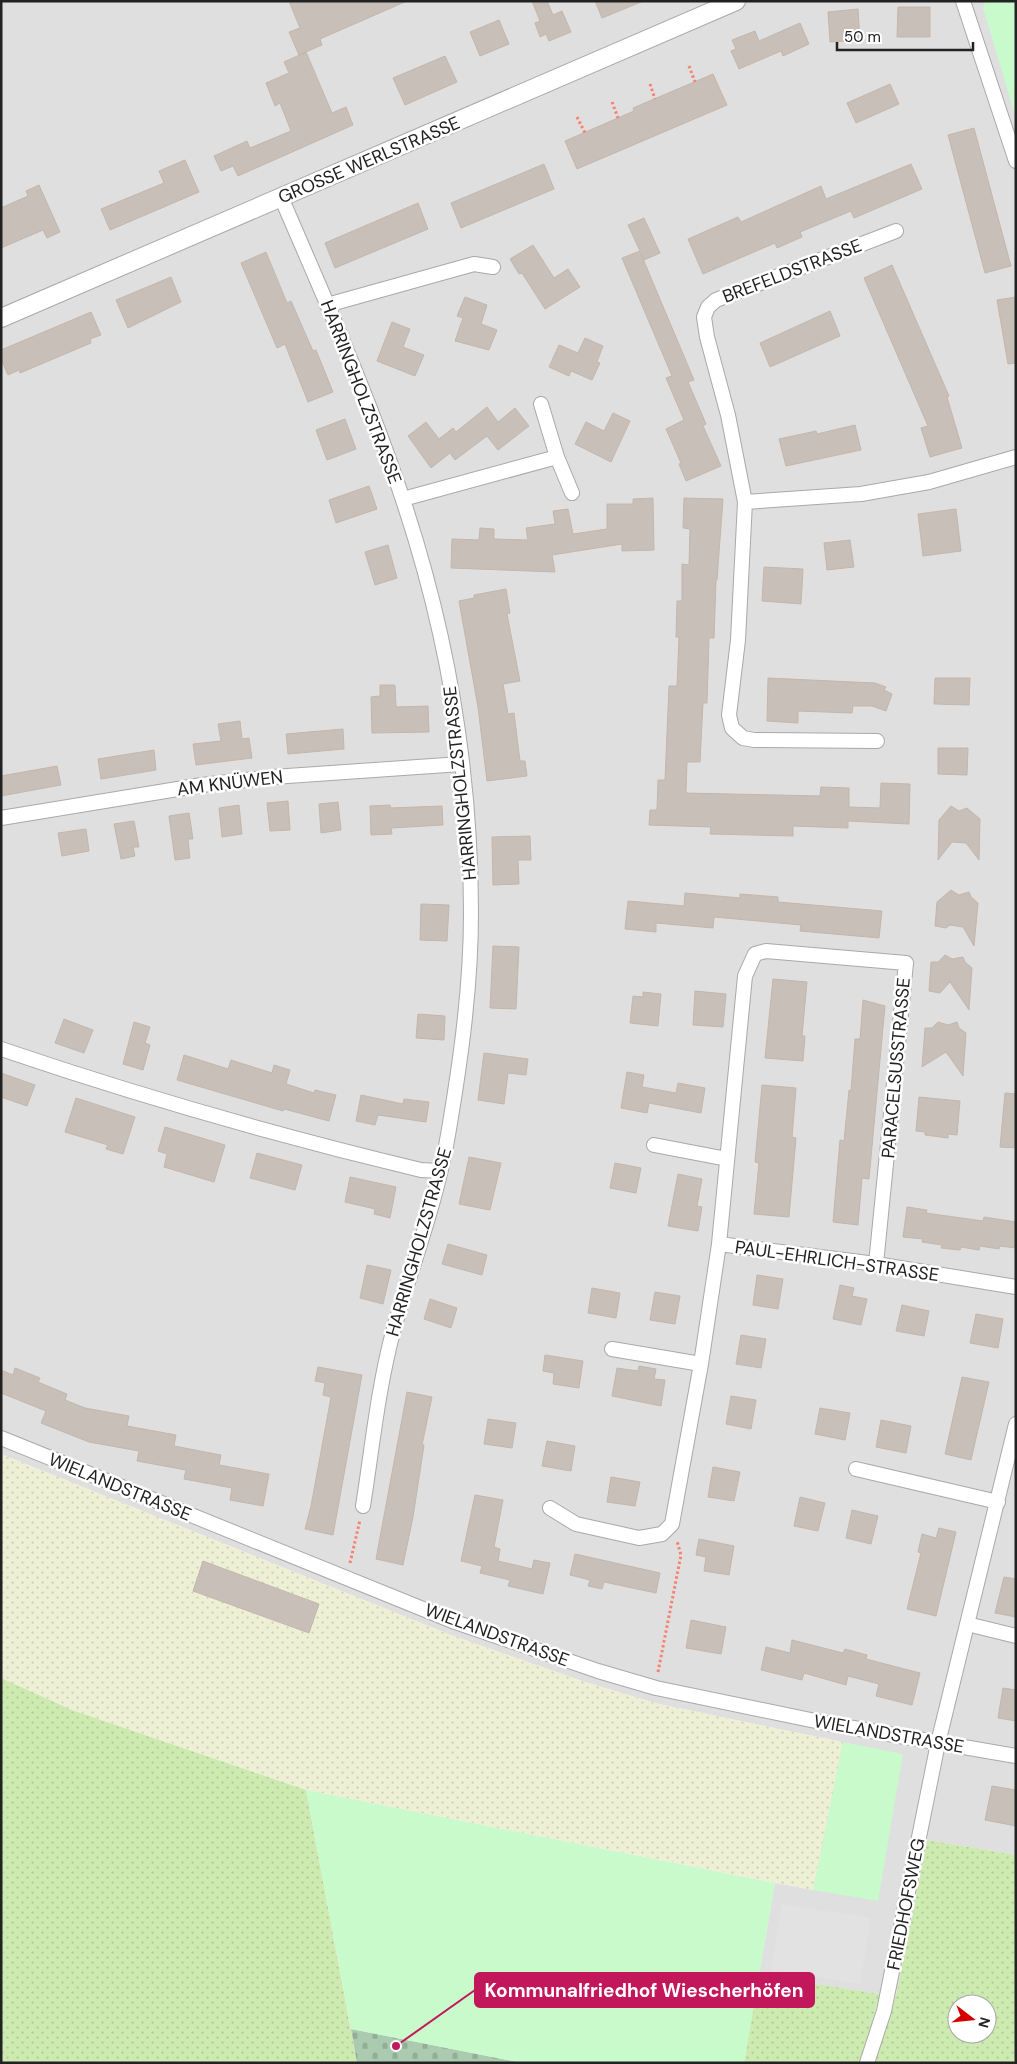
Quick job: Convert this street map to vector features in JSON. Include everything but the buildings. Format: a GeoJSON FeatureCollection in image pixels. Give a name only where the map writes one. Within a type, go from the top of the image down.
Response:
{"type":"FeatureCollection","features":[{"type":"Feature","properties":{"kind":"street","name":"GROSSE WERLSTRASSE"},"geometry":{"type":"LineString","coordinates":[[1,318],[736,1]]}},
{"type":"Feature","properties":{"kind":"street"},"geometry":{"type":"LineString","coordinates":[[963,1],[1016,161]]}},
{"type":"Feature","properties":{"kind":"street","name":"HARRINGHOLZSTRASSE"},"geometry":{"type":"LineString","coordinates":[[281,198],[366,398],[403,499],[424,570],[455,706],[469,840],[471,916],[469,977],[449,1133],[431,1210],[392,1335],[363,1506]]}},
{"type":"Feature","properties":{"kind":"street","name":"BREFELDSTRASSE"},"geometry":{"type":"LineString","coordinates":[[877,741],[754,740],[743,738],[732,728],[729,715],[738,640],[745,502],[728,415],[707,337],[704,317],[708,307],[716,300],[729,294],[896,231]]}},
{"type":"Feature","properties":{"kind":"street"},"geometry":{"type":"LineString","coordinates":[[328,305],[474,264],[493,267]]}},
{"type":"Feature","properties":{"kind":"street"},"geometry":{"type":"LineString","coordinates":[[541,404],[557,457],[572,493]]}},
{"type":"Feature","properties":{"kind":"street"},"geometry":{"type":"LineString","coordinates":[[403,499],[557,457]]}},
{"type":"Feature","properties":{"kind":"street"},"geometry":{"type":"LineString","coordinates":[[745,502],[861,494],[929,482],[1016,458]]}},
{"type":"Feature","properties":{"kind":"street","name":"AM KNÜWEN"},"geometry":{"type":"LineString","coordinates":[[1,818],[202,785],[272,777],[461,764]]}},
{"type":"Feature","properties":{"kind":"street","name":"PARACELSUSSTRASSE"},"geometry":{"type":"LineString","coordinates":[[718,1244],[745,976],[755,954],[766,951],[906,963],[876,1264]]}},
{"type":"Feature","properties":{"kind":"street"},"geometry":{"type":"LineString","coordinates":[[1,1048],[145,1096],[250,1127],[421,1170],[440,1171]]}},
{"type":"Feature","properties":{"kind":"street"},"geometry":{"type":"LineString","coordinates":[[654,1145],[727,1159]]}},
{"type":"Feature","properties":{"kind":"street","name":"PAUL-EHRLICH-STRASSE"},"geometry":{"type":"LineString","coordinates":[[672,1524],[701,1364],[718,1244],[876,1264],[1016,1287]]}},
{"type":"Feature","properties":{"kind":"street"},"geometry":{"type":"LineString","coordinates":[[612,1349],[701,1364]]}},
{"type":"Feature","properties":{"kind":"street","name":"FRIEDHOFSWEG"},"geometry":{"type":"LineString","coordinates":[[868,2063],[884,2011],[938,1743],[1016,1424]]}},
{"type":"Feature","properties":{"kind":"street","name":"WIELANDSTRASSE"},"geometry":{"type":"LineString","coordinates":[[1,1438],[455,1622],[598,1671],[656,1688],[830,1724],[1016,1756]]}},
{"type":"Feature","properties":{"kind":"street"},"geometry":{"type":"LineString","coordinates":[[856,1469],[998,1502]]}},
{"type":"Feature","properties":{"kind":"street"},"geometry":{"type":"LineString","coordinates":[[550,1508],[576,1524],[639,1538],[662,1534],[672,1524]]}},
{"type":"Feature","properties":{"kind":"street"},"geometry":{"type":"LineString","coordinates":[[967,1624],[1016,1636]]}},
{"type":"Feature","properties":{"kind":"path"},"geometry":{"type":"LineString","coordinates":[[689,66],[695,82]]}},
{"type":"Feature","properties":{"kind":"path"},"geometry":{"type":"LineString","coordinates":[[650,84],[655,99]]}},
{"type":"Feature","properties":{"kind":"path"},"geometry":{"type":"LineString","coordinates":[[612,102],[618,118]]}},
{"type":"Feature","properties":{"kind":"path"},"geometry":{"type":"LineString","coordinates":[[577,117],[585,133]]}},
{"type":"Feature","properties":{"kind":"path"},"geometry":{"type":"LineString","coordinates":[[347,1578],[363,1506]]}},
{"type":"Feature","properties":{"kind":"path"},"geometry":{"type":"LineString","coordinates":[[656,1688],[680,1555],[672,1524]]}},
{"type":"Feature","properties":{"kind":"shaded area"},"geometry":{"type":"Polygon","coordinates":[[[1,1],[1016,1],[1016,1855],[927,1840],[897,1991],[880,1994],[759,1975],[775,1883],[813,1890],[842,1742],[659,1704],[585,1682],[451,1635],[1,1454],[1,1]]]}},
{"type":"Feature","properties":{"kind":"shaded area"},"geometry":{"type":"Polygon","coordinates":[[[782,1904],[871,1918],[860,1984],[771,1970],[782,1904]]]}},
{"type":"Feature","properties":{"kind":"green space"},"geometry":{"type":"Polygon","coordinates":[[[985,1],[1016,1],[1016,118],[983,8],[985,1]]]}},
{"type":"Feature","properties":{"kind":"green space"},"geometry":{"type":"Polygon","coordinates":[[[1,1454],[451,1635],[585,1682],[659,1704],[843,1742],[813,1890],[306,1790],[72,1710],[1,1678],[1,1454]]]}},
{"type":"Feature","properties":{"kind":"green space"},"geometry":{"type":"Polygon","coordinates":[[[1,1678],[72,1710],[306,1790],[357,2063],[1,2063],[1,1678]]]}},
{"type":"Feature","properties":{"kind":"green space"},"geometry":{"type":"Polygon","coordinates":[[[843,1742],[903,1754],[878,1901],[813,1890],[843,1742]]]}},
{"type":"Feature","properties":{"kind":"green space"},"geometry":{"type":"Polygon","coordinates":[[[306,1790],[775,1883],[744,2063],[523,2063],[351,2029],[306,1790]]]}},
{"type":"Feature","properties":{"kind":"green space"},"geometry":{"type":"Polygon","coordinates":[[[927,1840],[1016,1855],[1016,2063],[875,2063],[897,1991],[927,1840]]]}},
{"type":"Feature","properties":{"kind":"green space"},"geometry":{"type":"Polygon","coordinates":[[[759,1975],[880,1994],[861,2063],[744,2063],[759,1975]]]}},
{"type":"Feature","properties":{"kind":"green space"},"geometry":{"type":"Polygon","coordinates":[[[351,2029],[523,2063],[357,2063],[351,2029]]]}},
{"type":"Feature","properties":{"kind":"place","name":"Kommunalfriedhof Wiescherhöfen"},"geometry":{"type":"Point","coordinates":[396,2046]}}]}
